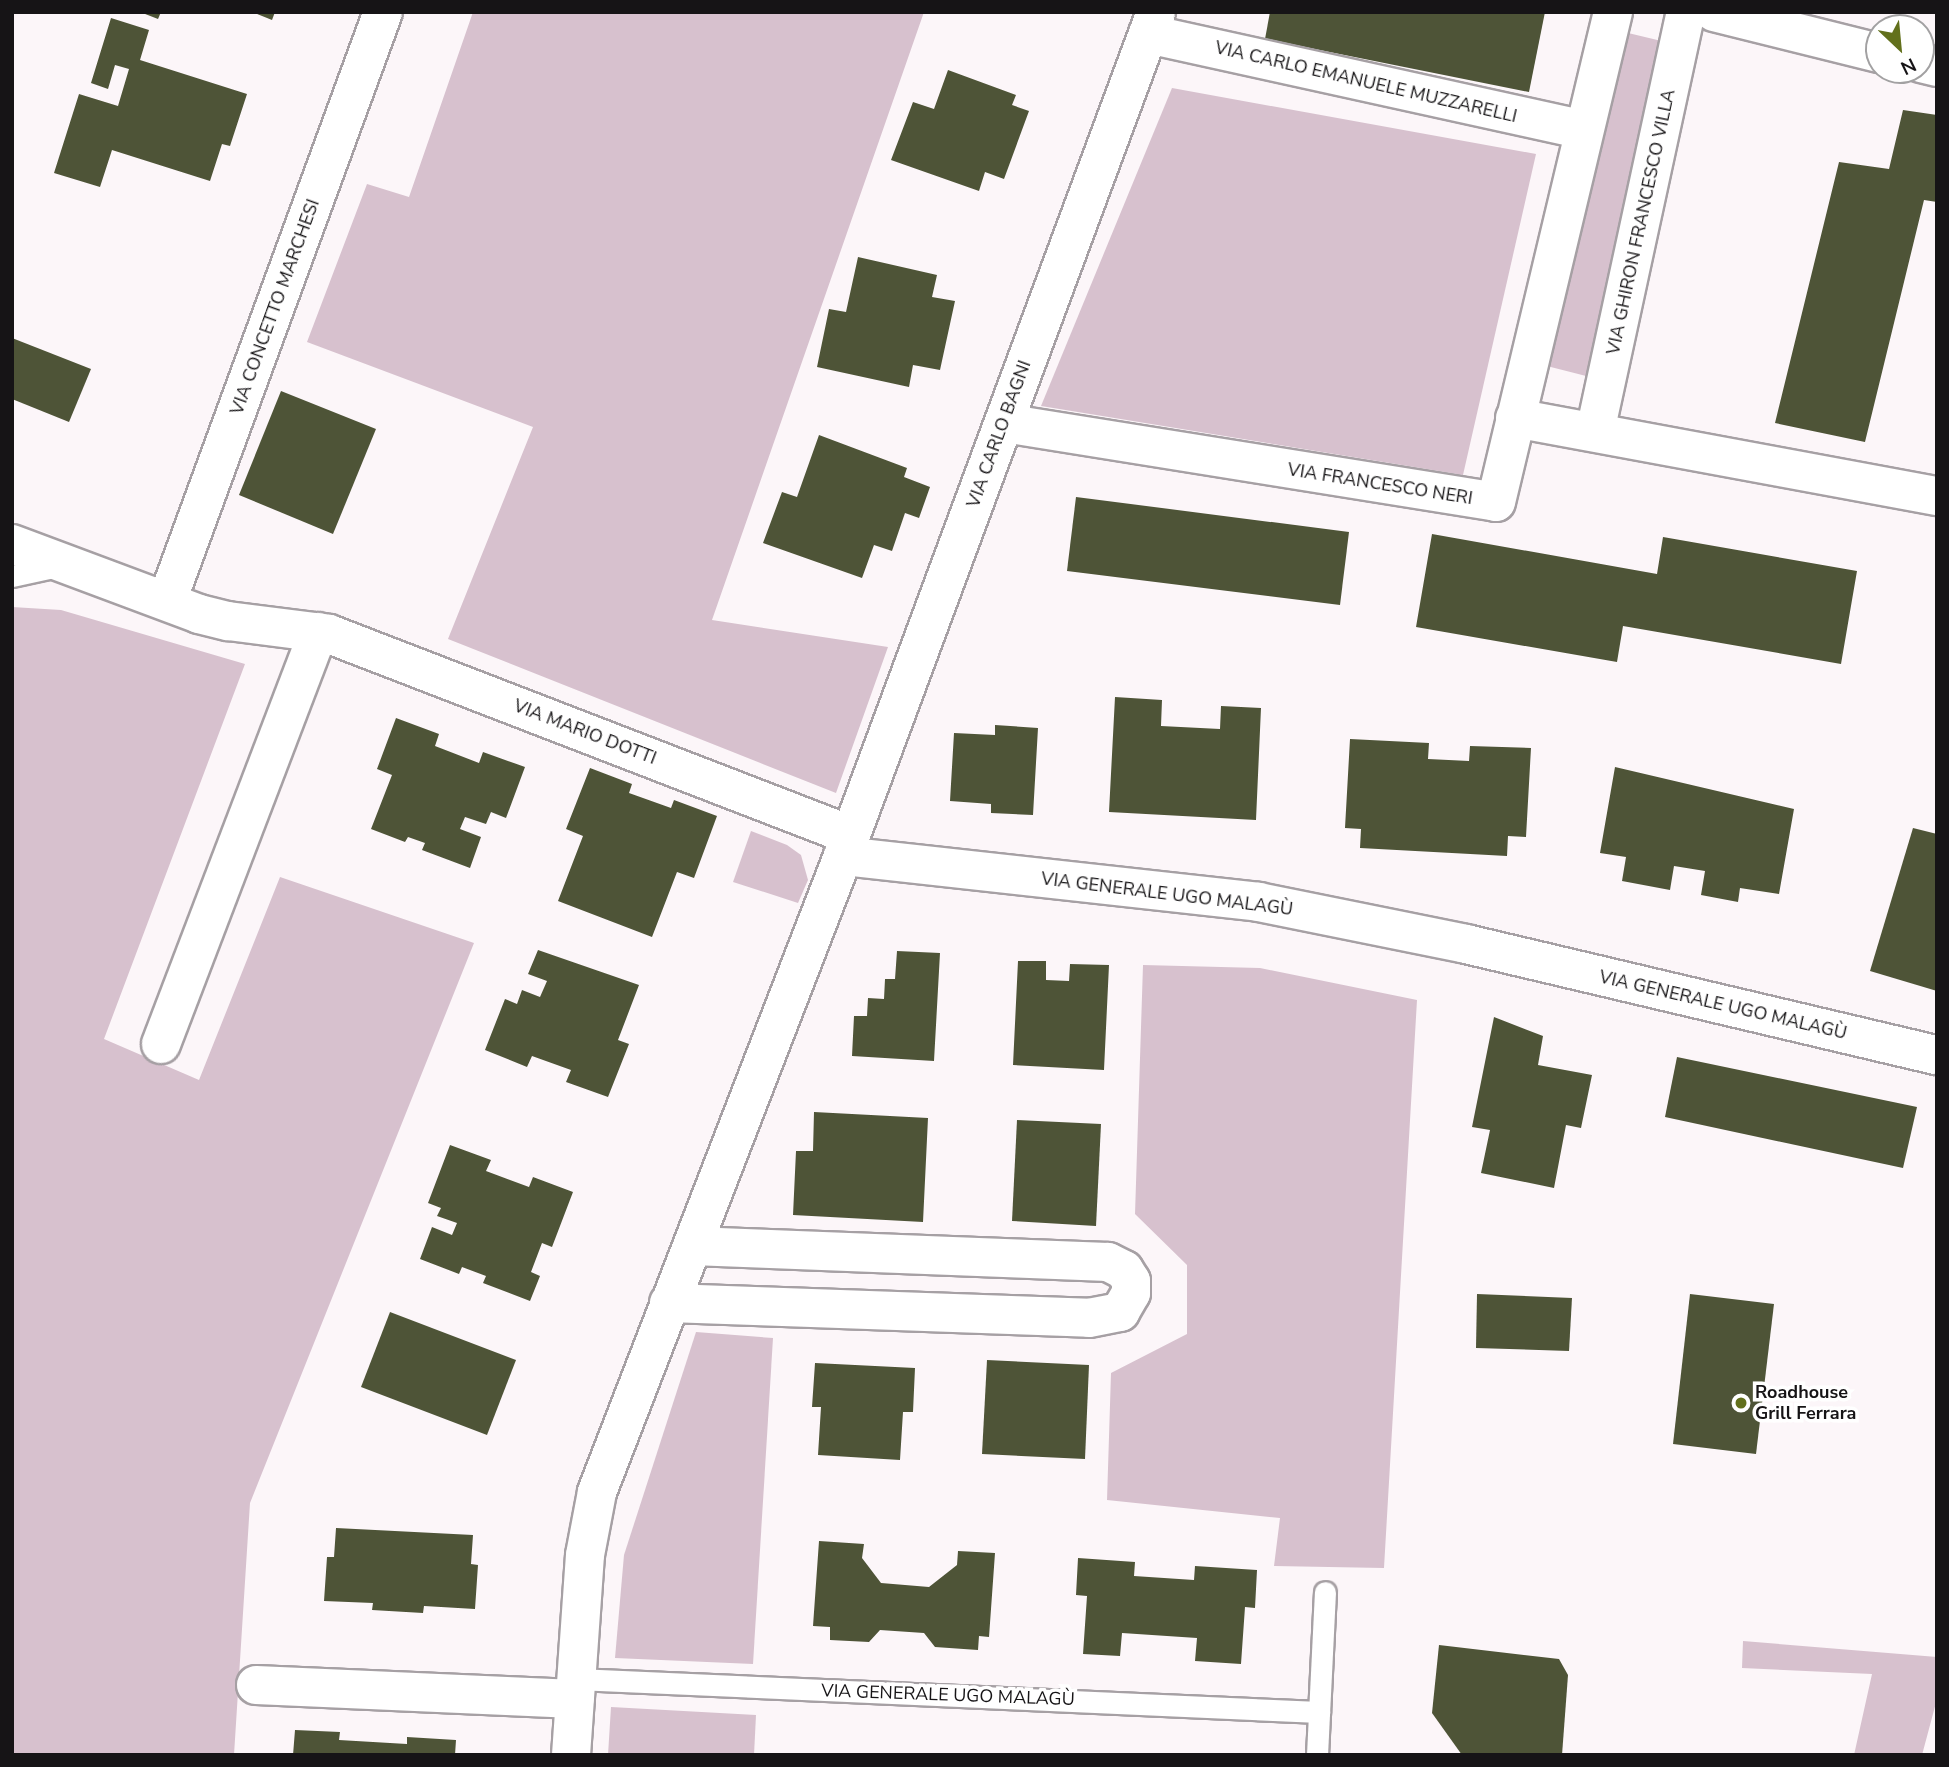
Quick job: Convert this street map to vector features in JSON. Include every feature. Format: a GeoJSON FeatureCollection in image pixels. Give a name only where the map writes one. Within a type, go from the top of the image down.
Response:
{"type":"FeatureCollection","features":[{"type":"Feature","properties":{"kind":"street","name":"VIA CONCETTO MARCHESI"},"geometry":{"type":"LineString","coordinates":[[167,601],[383,12]]}},
{"type":"Feature","properties":{"kind":"street"},"geometry":{"type":"LineString","coordinates":[[1613,12],[1515,418],[1937,496]]}},
{"type":"Feature","properties":{"kind":"street","name":"VIA GHIRON FRANCESCO VILLA"},"geometry":{"type":"LineString","coordinates":[[1595,432],[1686,12]]}},
{"type":"Feature","properties":{"kind":"street"},"geometry":{"type":"LineString","coordinates":[[1714,12],[1865,50]]}},
{"type":"Feature","properties":{"kind":"street","name":"VIA CARLO EMANUELE MUZZARELLI"},"geometry":{"type":"LineString","coordinates":[[1152,23],[1584,130]]}},
{"type":"Feature","properties":{"kind":"street","name":"VIA CARLO BAGNI"},"geometry":{"type":"LineString","coordinates":[[846,845],[1152,23]]}},
{"type":"Feature","properties":{"kind":"street","name":"VIA FRANCESCO NERI"},"geometry":{"type":"LineString","coordinates":[[1004,423],[1496,502],[1515,418]]}},
{"type":"Feature","properties":{"kind":"street","name":"VIA MARIO DOTTI"},"geometry":{"type":"LineString","coordinates":[[12,544],[228,621],[318,632],[342,639],[846,845]]}},
{"type":"Feature","properties":{"kind":"street"},"geometry":{"type":"LineString","coordinates":[[161,1044],[318,632]]}},
{"type":"Feature","properties":{"kind":"street"},"geometry":{"type":"LineString","coordinates":[[571,1755],[584,1555],[593,1511],[669,1303],[846,845]]}},
{"type":"Feature","properties":{"kind":"street","name":"VIA GENERALE UGO MALAGÙ"},"geometry":{"type":"LineString","coordinates":[[846,845],[1258,902],[1466,944],[1937,1055]]}},
{"type":"Feature","properties":{"kind":"street"},"geometry":{"type":"LineString","coordinates":[[669,1303],[1089,1318],[1120,1312],[1131,1293],[1131,1280],[1124,1270],[1108,1262],[692,1246]]}},
{"type":"Feature","properties":{"kind":"street","name":"VIA GENERALE UGO MALAGÙ"},"geometry":{"type":"LineString","coordinates":[[256,1685],[576,1689]]}},
{"type":"Feature","properties":{"kind":"lane"},"geometry":{"type":"LineString","coordinates":[[12,576],[66,564]]}},
{"type":"Feature","properties":{"kind":"lane"},"geometry":{"type":"LineString","coordinates":[[1318,1755],[1325,1592]]}},
{"type":"Feature","properties":{"kind":"lane","name":"VIA GENERALE UGO MALAGÙ"},"geometry":{"type":"LineString","coordinates":[[576,1689],[1320,1712]]}},
{"type":"Feature","properties":{"kind":"shaded area"},"geometry":{"type":"Polygon","coordinates":[[[473,12],[924,12],[712,620],[888,647],[836,793],[448,639],[533,427],[307,342],[367,184],[409,197],[473,12]]]}},
{"type":"Feature","properties":{"kind":"shaded area"},"geometry":{"type":"Polygon","coordinates":[[[1624,32],[1674,44],[1590,377],[1539,364],[1624,32]]]}},
{"type":"Feature","properties":{"kind":"shaded area"},"geometry":{"type":"Polygon","coordinates":[[[1172,88],[1536,154],[1463,475],[1041,406],[1172,88]]]}},
{"type":"Feature","properties":{"kind":"shaded area"},"geometry":{"type":"Polygon","coordinates":[[[12,607],[61,610],[245,664],[104,1039],[199,1080],[280,877],[474,943],[250,1503],[234,1755],[12,1755],[12,607]]]}},
{"type":"Feature","properties":{"kind":"shaded area"},"geometry":{"type":"Polygon","coordinates":[[[751,831],[787,845],[801,855],[808,880],[798,903],[733,882],[751,831]]]}},
{"type":"Feature","properties":{"kind":"shaded area"},"geometry":{"type":"Polygon","coordinates":[[[1143,965],[1260,968],[1417,1000],[1384,1568],[1274,1566],[1280,1518],[1107,1500],[1111,1373],[1187,1334],[1187,1265],[1135,1214],[1143,965]]]}},
{"type":"Feature","properties":{"kind":"shaded area"},"geometry":{"type":"Polygon","coordinates":[[[696,1332],[773,1338],[753,1664],[615,1658],[624,1555],[696,1332]]]}},
{"type":"Feature","properties":{"kind":"shaded area"},"geometry":{"type":"Polygon","coordinates":[[[1743,1641],[1937,1657],[1937,1699],[1922,1755],[1854,1755],[1872,1674],[1742,1668],[1743,1641]]]}},
{"type":"Feature","properties":{"kind":"shaded area"},"geometry":{"type":"Polygon","coordinates":[[[611,1707],[756,1715],[754,1755],[608,1755],[611,1707]]]}},
{"type":"Feature","properties":{"kind":"building"},"geometry":{"type":"Polygon","coordinates":[[[140,12],[161,12],[158,19],[140,12]]]}},
{"type":"Feature","properties":{"kind":"building"},"geometry":{"type":"Polygon","coordinates":[[[252,12],[275,12],[272,20],[252,12]]]}},
{"type":"Feature","properties":{"kind":"building"},"geometry":{"type":"Polygon","coordinates":[[[1270,12],[1545,12],[1529,92],[1265,39],[1270,12]]]}},
{"type":"Feature","properties":{"kind":"building"},"geometry":{"type":"Polygon","coordinates":[[[111,18],[149,30],[140,60],[247,94],[230,146],[222,144],[210,181],[112,150],[100,187],[54,173],[79,94],[118,106],[129,69],[115,65],[108,89],[91,83],[111,18]]]}},
{"type":"Feature","properties":{"kind":"building"},"geometry":{"type":"Polygon","coordinates":[[[948,70],[1016,95],[1012,105],[1029,111],[1004,179],[985,172],[979,191],[891,160],[913,102],[934,109],[948,70]]]}},
{"type":"Feature","properties":{"kind":"building"},"geometry":{"type":"Polygon","coordinates":[[[1903,110],[1937,115],[1937,202],[1924,200],[1865,442],[1775,423],[1839,162],[1889,169],[1903,110]]]}},
{"type":"Feature","properties":{"kind":"building"},"geometry":{"type":"Polygon","coordinates":[[[858,257],[937,275],[932,297],[955,301],[940,370],[913,365],[909,387],[817,367],[829,309],[846,312],[858,257]]]}},
{"type":"Feature","properties":{"kind":"building"},"geometry":{"type":"Polygon","coordinates":[[[12,338],[91,369],[69,422],[12,399],[12,338]]]}},
{"type":"Feature","properties":{"kind":"building"},"geometry":{"type":"Polygon","coordinates":[[[281,391],[376,429],[333,534],[239,495],[281,391]]]}},
{"type":"Feature","properties":{"kind":"building"},"geometry":{"type":"Polygon","coordinates":[[[819,435],[907,468],[904,477],[930,487],[919,518],[905,513],[892,551],[874,545],[862,578],[763,543],[782,492],[797,497],[819,435]]]}},
{"type":"Feature","properties":{"kind":"building"},"geometry":{"type":"Polygon","coordinates":[[[1076,497],[1349,532],[1340,605],[1067,571],[1076,497]]]}},
{"type":"Feature","properties":{"kind":"building"},"geometry":{"type":"Polygon","coordinates":[[[1432,534],[1657,574],[1663,537],[1857,571],[1841,664],[1623,626],[1617,662],[1416,627],[1432,534]]]}},
{"type":"Feature","properties":{"kind":"building"},"geometry":{"type":"Polygon","coordinates":[[[1115,697],[1162,700],[1161,726],[1220,729],[1221,706],[1261,708],[1256,820],[1109,812],[1115,697]]]}},
{"type":"Feature","properties":{"kind":"building"},"geometry":{"type":"Polygon","coordinates":[[[396,718],[439,734],[435,746],[479,763],[483,752],[525,767],[506,818],[491,812],[486,824],[465,817],[460,829],[481,837],[470,868],[422,850],[425,843],[408,837],[405,842],[371,829],[392,775],[377,769],[396,718]]]}},
{"type":"Feature","properties":{"kind":"building"},"geometry":{"type":"Polygon","coordinates":[[[995,725],[1038,728],[1033,815],[991,813],[991,804],[950,801],[954,733],[995,735],[995,725]]]}},
{"type":"Feature","properties":{"kind":"building"},"geometry":{"type":"Polygon","coordinates":[[[1350,739],[1429,743],[1428,759],[1469,761],[1470,746],[1531,748],[1526,837],[1508,836],[1507,856],[1360,848],[1361,829],[1345,828],[1350,739]]]}},
{"type":"Feature","properties":{"kind":"building"},"geometry":{"type":"Polygon","coordinates":[[[1615,767],[1794,809],[1779,894],[1740,888],[1738,902],[1701,895],[1705,871],[1674,866],[1670,890],[1622,881],[1626,857],[1600,853],[1615,767]]]}},
{"type":"Feature","properties":{"kind":"building"},"geometry":{"type":"Polygon","coordinates":[[[590,768],[632,784],[629,793],[671,808],[674,800],[717,816],[694,878],[677,872],[652,937],[558,901],[583,836],[566,829],[590,768]]]}},
{"type":"Feature","properties":{"kind":"building"},"geometry":{"type":"Polygon","coordinates":[[[1913,828],[1937,834],[1937,991],[1870,971],[1913,828]]]}},
{"type":"Feature","properties":{"kind":"building"},"geometry":{"type":"Polygon","coordinates":[[[538,950],[639,985],[618,1040],[629,1044],[608,1097],[566,1082],[571,1070],[532,1056],[527,1067],[485,1050],[505,999],[517,1004],[522,990],[540,997],[547,981],[528,974],[538,950]]]}},
{"type":"Feature","properties":{"kind":"building"},"geometry":{"type":"Polygon","coordinates":[[[897,951],[940,953],[934,1061],[852,1056],[854,1016],[867,1016],[868,998],[884,999],[885,979],[895,979],[897,951]]]}},
{"type":"Feature","properties":{"kind":"building"},"geometry":{"type":"Polygon","coordinates":[[[1018,961],[1046,961],[1046,980],[1069,981],[1070,964],[1109,965],[1104,1070],[1013,1065],[1018,961]]]}},
{"type":"Feature","properties":{"kind":"building"},"geometry":{"type":"Polygon","coordinates":[[[1494,1017],[1543,1036],[1538,1065],[1592,1075],[1581,1128],[1566,1125],[1554,1188],[1481,1173],[1490,1130],[1472,1127],[1494,1017]]]}},
{"type":"Feature","properties":{"kind":"building"},"geometry":{"type":"Polygon","coordinates":[[[1677,1057],[1917,1107],[1903,1168],[1665,1117],[1677,1057]]]}},
{"type":"Feature","properties":{"kind":"building"},"geometry":{"type":"Polygon","coordinates":[[[814,1112],[928,1118],[923,1222],[793,1215],[796,1151],[813,1151],[814,1112]]]}},
{"type":"Feature","properties":{"kind":"building"},"geometry":{"type":"Polygon","coordinates":[[[1017,1120],[1101,1124],[1096,1226],[1012,1221],[1017,1120]]]}},
{"type":"Feature","properties":{"kind":"building"},"geometry":{"type":"Polygon","coordinates":[[[450,1145],[491,1160],[486,1171],[529,1187],[533,1177],[573,1192],[552,1247],[542,1243],[531,1272],[540,1276],[530,1301],[483,1283],[486,1276],[462,1267],[459,1274],[420,1259],[432,1227],[452,1235],[457,1223],[437,1216],[441,1208],[428,1203],[450,1145]]]}},
{"type":"Feature","properties":{"kind":"building"},"geometry":{"type":"Polygon","coordinates":[[[1477,1294],[1572,1298],[1569,1351],[1476,1348],[1477,1294]]]}},
{"type":"Feature","properties":{"kind":"building"},"geometry":{"type":"Polygon","coordinates":[[[1690,1294],[1774,1304],[1756,1454],[1673,1444],[1690,1294]]]}},
{"type":"Feature","properties":{"kind":"building"},"geometry":{"type":"Polygon","coordinates":[[[390,1312],[516,1360],[487,1435],[361,1387],[390,1312]]]}},
{"type":"Feature","properties":{"kind":"building"},"geometry":{"type":"Polygon","coordinates":[[[987,1360],[1089,1365],[1085,1459],[982,1454],[987,1360]]]}},
{"type":"Feature","properties":{"kind":"building"},"geometry":{"type":"Polygon","coordinates":[[[815,1363],[915,1368],[913,1412],[903,1412],[900,1460],[818,1455],[821,1407],[812,1407],[815,1363]]]}},
{"type":"Feature","properties":{"kind":"building"},"geometry":{"type":"Polygon","coordinates":[[[336,1528],[473,1535],[471,1564],[478,1565],[475,1609],[424,1606],[423,1613],[372,1610],[373,1603],[324,1601],[327,1557],[334,1557],[336,1528]]]}},
{"type":"Feature","properties":{"kind":"building"},"geometry":{"type":"Polygon","coordinates":[[[819,1541],[864,1544],[862,1558],[881,1583],[929,1587],[957,1565],[958,1551],[995,1553],[989,1637],[979,1636],[978,1650],[935,1647],[924,1633],[880,1630],[869,1642],[830,1640],[830,1627],[813,1626],[819,1541]]]}},
{"type":"Feature","properties":{"kind":"building"},"geometry":{"type":"Polygon","coordinates":[[[1078,1558],[1135,1562],[1134,1576],[1194,1580],[1195,1566],[1257,1570],[1255,1608],[1245,1607],[1241,1664],[1195,1661],[1197,1638],[1122,1633],[1120,1656],[1083,1654],[1087,1596],[1076,1595],[1078,1558]]]}},
{"type":"Feature","properties":{"kind":"building"},"geometry":{"type":"Polygon","coordinates":[[[1439,1645],[1559,1659],[1568,1675],[1562,1755],[1462,1755],[1432,1713],[1439,1645]]]}},
{"type":"Feature","properties":{"kind":"building"},"geometry":{"type":"Polygon","coordinates":[[[295,1730],[340,1732],[339,1740],[407,1744],[407,1737],[456,1740],[455,1755],[293,1755],[295,1730]]]}},
{"type":"Feature","properties":{"kind":"place","name":"Roadhouse Grill Ferrara"},"geometry":{"type":"Point","coordinates":[1741,1403]}}]}
